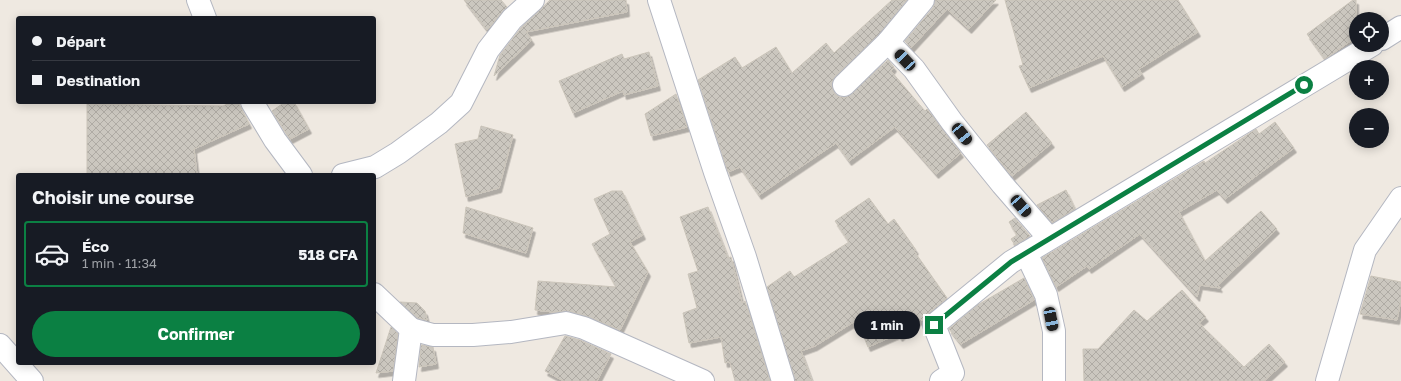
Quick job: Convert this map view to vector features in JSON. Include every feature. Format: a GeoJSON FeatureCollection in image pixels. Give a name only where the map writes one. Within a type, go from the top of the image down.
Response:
{"type":"FeatureCollection","features":[{"type":"Feature","properties":{"kind":"street"},"geometry":{"type":"LineString","coordinates":[[198,0],[204,16]]}},
{"type":"Feature","properties":{"kind":"street"},"geometry":{"type":"LineString","coordinates":[[352,173],[374,167],[398,153],[439,123],[456,108],[461,103],[488,50],[512,19],[533,0]]}},
{"type":"Feature","properties":{"kind":"street"},"geometry":{"type":"LineString","coordinates":[[659,0],[715,172],[745,257],[783,381]]}},
{"type":"Feature","properties":{"kind":"street"},"geometry":{"type":"LineString","coordinates":[[844,85],[888,42],[922,0]]}},
{"type":"Feature","properties":{"kind":"street"},"geometry":{"type":"LineString","coordinates":[[1389,35],[1401,27]]}},
{"type":"Feature","properties":{"kind":"street"},"geometry":{"type":"LineString","coordinates":[[888,42],[914,69],[952,122],[1002,184],[1049,238]]}},
{"type":"Feature","properties":{"kind":"street"},"geometry":{"type":"LineString","coordinates":[[941,381],[953,373],[934,325],[1011,262],[1360,52]]}},
{"type":"Feature","properties":{"kind":"street"},"geometry":{"type":"LineString","coordinates":[[253,104],[275,140],[300,173]]}},
{"type":"Feature","properties":{"kind":"street"},"geometry":{"type":"LineString","coordinates":[[1327,381],[1365,250],[1401,198]]}},
{"type":"Feature","properties":{"kind":"street"},"geometry":{"type":"LineString","coordinates":[[1026,253],[1046,295],[1054,331],[1054,381]]}},
{"type":"Feature","properties":{"kind":"street"},"geometry":{"type":"LineString","coordinates":[[376,296],[411,329],[433,335],[473,335],[511,332],[566,323],[584,328],[704,381]]}},
{"type":"Feature","properties":{"kind":"street"},"geometry":{"type":"LineString","coordinates":[[404,381],[411,329]]}},
{"type":"Feature","properties":{"kind":"street"},"geometry":{"type":"LineString","coordinates":[[0,345],[16,359]]}},
{"type":"Feature","properties":{"kind":"street"},"geometry":{"type":"LineString","coordinates":[[23,365],[31,372]]}},
{"type":"Feature","properties":{"kind":"building"},"geometry":{"type":"Polygon","coordinates":[[[464,0],[501,0],[507,7],[487,30],[464,0]]]}},
{"type":"Feature","properties":{"kind":"building"},"geometry":{"type":"Polygon","coordinates":[[[550,0],[626,0],[627,12],[526,32],[532,40],[494,76],[500,55],[521,28],[550,0]]]}},
{"type":"Feature","properties":{"kind":"building"},"geometry":{"type":"Polygon","coordinates":[[[892,0],[907,0],[879,34],[835,76],[832,82],[832,88],[835,94],[840,97],[847,97],[888,60],[894,67],[891,71],[925,111],[927,109],[961,153],[936,174],[895,127],[849,161],[836,143],[759,195],[740,167],[728,172],[698,80],[735,57],[742,68],[776,47],[792,73],[826,43],[834,53],[892,0]]]}},
{"type":"Feature","properties":{"kind":"building"},"geometry":{"type":"Polygon","coordinates":[[[935,0],[996,0],[969,29],[947,9],[911,48],[905,41],[933,8],[935,0]]]}},
{"type":"Feature","properties":{"kind":"building"},"geometry":{"type":"Polygon","coordinates":[[[1005,0],[1178,0],[1198,32],[1139,69],[1142,74],[1122,87],[1103,56],[1029,88],[1019,66],[1023,65],[1005,0]]]}},
{"type":"Feature","properties":{"kind":"building"},"geometry":{"type":"Polygon","coordinates":[[[1353,0],[1356,0],[1356,12],[1349,12],[1349,42],[1325,59],[1307,34],[1353,0]]]}},
{"type":"Feature","properties":{"kind":"building"},"geometry":{"type":"Polygon","coordinates":[[[649,52],[658,86],[624,95],[623,91],[573,113],[559,81],[622,54],[624,59],[649,52]]]}},
{"type":"Feature","properties":{"kind":"building"},"geometry":{"type":"Polygon","coordinates":[[[676,94],[687,127],[651,136],[645,114],[676,94]]]}},
{"type":"Feature","properties":{"kind":"building"},"geometry":{"type":"Polygon","coordinates":[[[87,104],[223,106],[228,104],[239,104],[249,124],[194,149],[197,173],[87,173],[87,104]]]}},
{"type":"Feature","properties":{"kind":"building"},"geometry":{"type":"Polygon","coordinates":[[[282,104],[295,104],[309,129],[290,139],[272,111],[282,104]]]}},
{"type":"Feature","properties":{"kind":"building"},"geometry":{"type":"Polygon","coordinates":[[[1026,112],[1052,143],[1012,176],[987,145],[1026,112]]]}},
{"type":"Feature","properties":{"kind":"building"},"geometry":{"type":"Polygon","coordinates":[[[1275,122],[1294,148],[1225,199],[1217,190],[1179,212],[1205,261],[1261,211],[1277,229],[1218,285],[1220,288],[1200,285],[1197,297],[1140,234],[1089,269],[1087,266],[1056,287],[1042,258],[1204,161],[1205,163],[1256,129],[1259,134],[1275,122]]]}},
{"type":"Feature","properties":{"kind":"building"},"geometry":{"type":"Polygon","coordinates":[[[481,126],[513,135],[499,188],[466,197],[455,144],[478,139],[481,126]]]}},
{"type":"Feature","properties":{"kind":"building"},"geometry":{"type":"Polygon","coordinates":[[[1066,190],[1075,209],[1052,223],[1037,205],[1066,190]]]}},
{"type":"Feature","properties":{"kind":"building"},"geometry":{"type":"Polygon","coordinates":[[[612,191],[622,191],[643,235],[630,242],[648,272],[620,330],[589,317],[569,311],[553,312],[535,310],[538,281],[616,287],[592,244],[610,234],[594,199],[612,191]]]}},
{"type":"Feature","properties":{"kind":"building"},"geometry":{"type":"Polygon","coordinates":[[[869,198],[888,224],[894,219],[916,250],[914,251],[947,298],[926,315],[922,321],[921,319],[900,337],[898,334],[868,347],[857,320],[815,346],[801,351],[812,381],[795,381],[767,287],[790,271],[794,277],[849,242],[835,221],[869,198]]]}},
{"type":"Feature","properties":{"kind":"building"},"geometry":{"type":"Polygon","coordinates":[[[466,207],[533,228],[526,253],[463,233],[466,207]]]}},
{"type":"Feature","properties":{"kind":"building"},"geometry":{"type":"Polygon","coordinates":[[[708,207],[728,258],[731,257],[742,303],[745,301],[770,381],[735,381],[730,362],[725,363],[721,337],[689,343],[683,313],[697,308],[688,274],[698,271],[680,217],[708,207]]]}},
{"type":"Feature","properties":{"kind":"building"},"geometry":{"type":"Polygon","coordinates":[[[1015,218],[1030,236],[1015,245],[1011,239],[1017,235],[1009,222],[1015,218]]]}},
{"type":"Feature","properties":{"kind":"building"},"geometry":{"type":"Polygon","coordinates":[[[1371,276],[1401,282],[1401,299],[1397,320],[1360,314],[1371,276]]]}},
{"type":"Feature","properties":{"kind":"building"},"geometry":{"type":"Polygon","coordinates":[[[1024,278],[1034,300],[961,344],[949,329],[976,306],[1024,278]]]}},
{"type":"Feature","properties":{"kind":"building"},"geometry":{"type":"Polygon","coordinates":[[[1182,290],[1206,317],[1199,323],[1244,367],[1269,344],[1285,362],[1264,381],[1084,381],[1083,349],[1098,349],[1134,310],[1147,321],[1182,290]]]}},
{"type":"Feature","properties":{"kind":"building"},"geometry":{"type":"Polygon","coordinates":[[[400,302],[417,303],[425,311],[427,320],[417,318],[400,302]]]}},
{"type":"Feature","properties":{"kind":"building"},"geometry":{"type":"Polygon","coordinates":[[[391,327],[398,334],[393,371],[376,373],[391,327]]]}},
{"type":"Feature","properties":{"kind":"building"},"geometry":{"type":"Polygon","coordinates":[[[565,336],[580,340],[611,354],[597,381],[564,381],[545,371],[565,336]]]}},
{"type":"Feature","properties":{"kind":"building"},"geometry":{"type":"Polygon","coordinates":[[[421,345],[433,347],[436,364],[419,367],[421,345]]]}},
{"type":"Feature","properties":{"kind":"route"},"geometry":{"type":"LineString","coordinates":[[934,325],[1011,262],[1304,85]]}}]}
